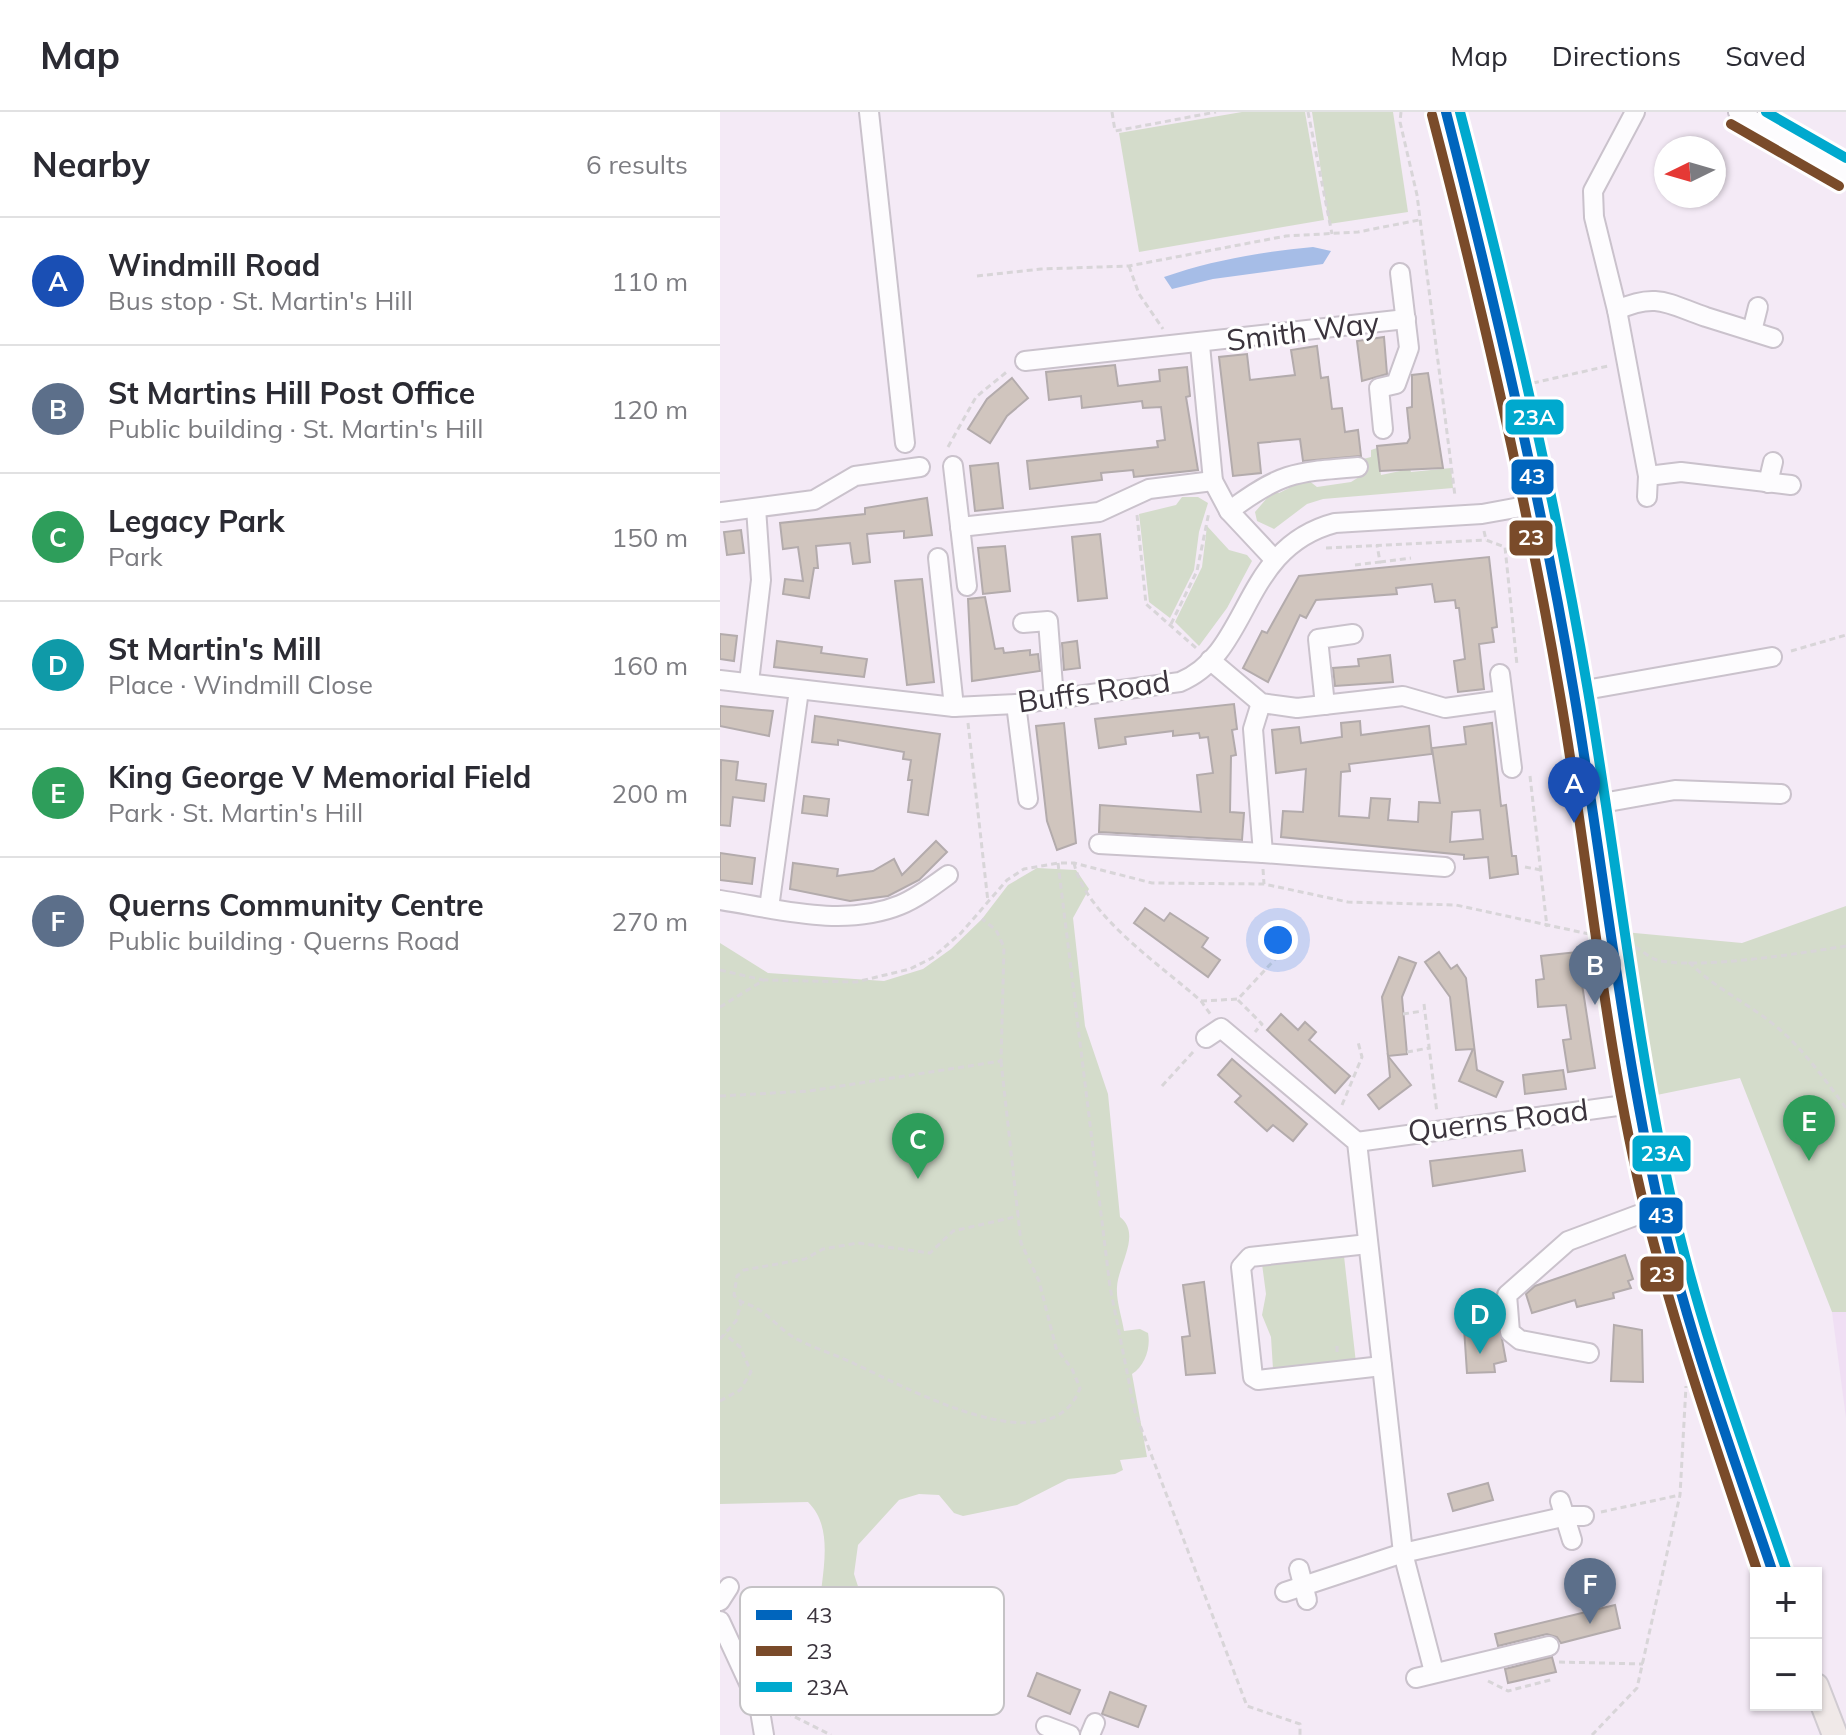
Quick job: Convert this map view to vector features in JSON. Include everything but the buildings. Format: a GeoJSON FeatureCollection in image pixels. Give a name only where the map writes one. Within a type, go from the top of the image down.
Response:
{"type":"FeatureCollection","features":[{"type":"Feature","properties":{"kind":"main road"},"geometry":{"type":"LineString","coordinates":[[1446,112],[1514,388],[1574,692],[1608,907],[1611,944],[1659,1207],[1699,1354],[1771,1567]]}},
{"type":"Feature","properties":{"kind":"main road"},"geometry":{"type":"LineString","coordinates":[[1822,1701],[1835,1735]]}},
{"type":"Feature","properties":{"kind":"street"},"geometry":{"type":"LineString","coordinates":[[869,112],[905,443]]}},
{"type":"Feature","properties":{"kind":"street"},"geometry":{"type":"LineString","coordinates":[[1635,112],[1593,191],[1594,217],[1617,310],[1648,476],[1647,497]]}},
{"type":"Feature","properties":{"kind":"street"},"geometry":{"type":"LineString","coordinates":[[1751,115],[1846,174]]}},
{"type":"Feature","properties":{"kind":"street","name":"Smith Way"},"geometry":{"type":"LineString","coordinates":[[1383,429],[1379,388],[1396,384],[1409,348],[1400,273]]}},
{"type":"Feature","properties":{"kind":"street"},"geometry":{"type":"LineString","coordinates":[[1617,310],[1637,301],[1675,302],[1702,315],[1773,338]]}},
{"type":"Feature","properties":{"kind":"street"},"geometry":{"type":"LineString","coordinates":[[1752,331],[1758,307]]}},
{"type":"Feature","properties":{"kind":"street","name":"Smith Way"},"geometry":{"type":"LineString","coordinates":[[1025,361],[1200,345],[1406,319]]}},
{"type":"Feature","properties":{"kind":"street","name":"Smith Way"},"geometry":{"type":"LineString","coordinates":[[1200,345],[1216,486],[1229,511],[1273,558]]}},
{"type":"Feature","properties":{"kind":"street"},"geometry":{"type":"LineString","coordinates":[[948,461],[967,586]]}},
{"type":"Feature","properties":{"kind":"street"},"geometry":{"type":"LineString","coordinates":[[1768,483],[1773,462]]}},
{"type":"Feature","properties":{"kind":"street"},"geometry":{"type":"LineString","coordinates":[[722,512],[814,500],[855,476],[920,467]]}},
{"type":"Feature","properties":{"kind":"street"},"geometry":{"type":"LineString","coordinates":[[1229,511],[1259,488],[1295,472],[1358,467]]}},
{"type":"Feature","properties":{"kind":"street"},"geometry":{"type":"LineString","coordinates":[[1648,476],[1681,472],[1791,485]]}},
{"type":"Feature","properties":{"kind":"street"},"geometry":{"type":"LineString","coordinates":[[960,527],[1099,512],[1129,496],[1162,486],[1216,486]]}},
{"type":"Feature","properties":{"kind":"street","name":"Buffs Road"},"geometry":{"type":"LineString","coordinates":[[720,680],[954,707],[1016,704],[1180,682],[1192,677],[1210,660],[1273,558],[1290,542],[1335,523],[1458,515],[1537,504]]}},
{"type":"Feature","properties":{"kind":"street"},"geometry":{"type":"LineString","coordinates":[[749,682],[761,580],[756,508]]}},
{"type":"Feature","properties":{"kind":"street"},"geometry":{"type":"LineString","coordinates":[[938,558],[954,707]]}},
{"type":"Feature","properties":{"kind":"street"},"geometry":{"type":"LineString","coordinates":[[1023,623],[1048,621],[1054,699]]}},
{"type":"Feature","properties":{"kind":"street"},"geometry":{"type":"LineString","coordinates":[[1325,705],[1318,639],[1353,634]]}},
{"type":"Feature","properties":{"kind":"street"},"geometry":{"type":"LineString","coordinates":[[1574,692],[1772,657]]}},
{"type":"Feature","properties":{"kind":"street"},"geometry":{"type":"LineString","coordinates":[[1210,660],[1261,703],[1297,708],[1403,696],[1445,708],[1503,700]]}},
{"type":"Feature","properties":{"kind":"street"},"geometry":{"type":"LineString","coordinates":[[1500,674],[1512,768]]}},
{"type":"Feature","properties":{"kind":"street"},"geometry":{"type":"LineString","coordinates":[[769,908],[799,690]]}},
{"type":"Feature","properties":{"kind":"street"},"geometry":{"type":"LineString","coordinates":[[1261,703],[1253,729],[1263,853]]}},
{"type":"Feature","properties":{"kind":"street"},"geometry":{"type":"LineString","coordinates":[[1016,704],[1028,799]]}},
{"type":"Feature","properties":{"kind":"street"},"geometry":{"type":"LineString","coordinates":[[1591,805],[1675,790],[1717,789],[1781,794]]}},
{"type":"Feature","properties":{"kind":"street"},"geometry":{"type":"LineString","coordinates":[[1099,844],[1445,867]]}},
{"type":"Feature","properties":{"kind":"street"},"geometry":{"type":"LineString","coordinates":[[720,900],[817,915],[881,911],[918,896],[948,875]]}},
{"type":"Feature","properties":{"kind":"street"},"geometry":{"type":"LineString","coordinates":[[1214,1033],[1242,1046],[1357,1142],[1403,1553],[1425,1675],[1549,1646]]}},
{"type":"Feature","properties":{"kind":"street","name":"Querns Road"},"geometry":{"type":"LineString","coordinates":[[1357,1142],[1639,1103]]}},
{"type":"Feature","properties":{"kind":"street"},"geometry":{"type":"LineString","coordinates":[[1589,1353],[1520,1340],[1510,1332],[1507,1295],[1568,1241],[1659,1207]]}},
{"type":"Feature","properties":{"kind":"street"},"geometry":{"type":"LineString","coordinates":[[1368,1244],[1250,1257],[1241,1267],[1251,1361],[1253,1377],[1258,1380],[1382,1366]]}},
{"type":"Feature","properties":{"kind":"street"},"geometry":{"type":"LineString","coordinates":[[1299,1587],[1403,1553],[1571,1511],[1572,1540]]}},
{"type":"Feature","properties":{"kind":"street"},"geometry":{"type":"LineString","coordinates":[[720,1621],[740,1663]]}},
{"type":"Feature","properties":{"kind":"street"},"geometry":{"type":"LineString","coordinates":[[760,1715],[764,1735]]}},
{"type":"Feature","properties":{"kind":"street"},"geometry":{"type":"LineString","coordinates":[[1046,1726],[1070,1735]]}},
{"type":"Feature","properties":{"kind":"path"},"geometry":{"type":"LineString","coordinates":[[1112,112],[1115,131],[1216,112]]}},
{"type":"Feature","properties":{"kind":"path"},"geometry":{"type":"LineString","coordinates":[[1308,112],[1332,234]]}},
{"type":"Feature","properties":{"kind":"path"},"geometry":{"type":"LineString","coordinates":[[1401,112],[1419,220],[1458,515]]}},
{"type":"Feature","properties":{"kind":"path"},"geometry":{"type":"LineString","coordinates":[[977,276],[1041,269],[1129,266],[1286,236],[1332,234],[1419,220]]}},
{"type":"Feature","properties":{"kind":"path"},"geometry":{"type":"LineString","coordinates":[[1129,266],[1139,294],[1159,324]]}},
{"type":"Feature","properties":{"kind":"path"},"geometry":{"type":"LineString","coordinates":[[948,461],[976,397],[1004,373],[1025,361]]}},
{"type":"Feature","properties":{"kind":"path"},"geometry":{"type":"LineString","coordinates":[[1514,388],[1627,362]]}},
{"type":"Feature","properties":{"kind":"path"},"geometry":{"type":"LineString","coordinates":[[1171,624],[1197,571],[1204,524],[1216,486]]}},
{"type":"Feature","properties":{"kind":"path"},"geometry":{"type":"LineString","coordinates":[[1129,496],[1136,510],[1146,604],[1210,660]]}},
{"type":"Feature","properties":{"kind":"path"},"geometry":{"type":"LineString","coordinates":[[1377,545],[1380,562]]}},
{"type":"Feature","properties":{"kind":"path"},"geometry":{"type":"LineString","coordinates":[[1355,565],[1411,558]]}},
{"type":"Feature","properties":{"kind":"path"},"geometry":{"type":"LineString","coordinates":[[1772,657],[1846,635]]}},
{"type":"Feature","properties":{"kind":"path"},"geometry":{"type":"LineString","coordinates":[[968,721],[988,902]]}},
{"type":"Feature","properties":{"kind":"path"},"geometry":{"type":"LineString","coordinates":[[1058,863],[1110,1287],[1135,1412],[1247,1706],[1300,1724],[1300,1735]]}},
{"type":"Feature","properties":{"kind":"path"},"geometry":{"type":"LineString","coordinates":[[720,970],[764,980],[856,982],[910,969],[932,958],[1007,880],[1024,869],[1058,863],[1074,863],[1152,883],[1264,884],[1348,902],[1456,905],[1592,935],[1589,911],[1608,907]]}},
{"type":"Feature","properties":{"kind":"path"},"geometry":{"type":"LineString","coordinates":[[1074,863],[1078,880],[1093,905],[1201,1001],[1214,1033],[1162,1086]]}},
{"type":"Feature","properties":{"kind":"path"},"geometry":{"type":"LineString","coordinates":[[1525,867],[1541,870]]}},
{"type":"Feature","properties":{"kind":"path"},"geometry":{"type":"LineString","coordinates":[[741,1303],[753,1306],[796,1339],[925,1399],[997,1421],[1044,1419],[1066,1413],[1074,1405],[1080,1388],[1072,1369],[1056,1348],[1039,1281],[1023,1250],[1001,1061],[1004,947],[996,930],[982,919]]}},
{"type":"Feature","properties":{"kind":"path"},"geometry":{"type":"LineString","coordinates":[[1611,944],[1638,947],[1655,960],[1688,961],[1742,959],[1846,946]]}},
{"type":"Feature","properties":{"kind":"path"},"geometry":{"type":"LineString","coordinates":[[1201,1001],[1238,999],[1278,956]]}},
{"type":"Feature","properties":{"kind":"path"},"geometry":{"type":"LineString","coordinates":[[1688,961],[1702,975],[1776,1027],[1804,1054],[1846,1108]]}},
{"type":"Feature","properties":{"kind":"path"},"geometry":{"type":"LineString","coordinates":[[720,1007],[764,980]]}},
{"type":"Feature","properties":{"kind":"path"},"geometry":{"type":"LineString","coordinates":[[1238,1000],[1262,1024],[1242,1046]]}},
{"type":"Feature","properties":{"kind":"path"},"geometry":{"type":"LineString","coordinates":[[1424,1004],[1439,1129]]}},
{"type":"Feature","properties":{"kind":"path"},"geometry":{"type":"LineString","coordinates":[[1403,1014],[1424,1011]]}},
{"type":"Feature","properties":{"kind":"path"},"geometry":{"type":"LineString","coordinates":[[1335,1123],[1362,1057],[1358,1042]]}},
{"type":"Feature","properties":{"kind":"path"},"geometry":{"type":"LineString","coordinates":[[1407,1052],[1429,1048]]}},
{"type":"Feature","properties":{"kind":"path"},"geometry":{"type":"LineString","coordinates":[[720,1096],[809,1091],[1001,1061]]}},
{"type":"Feature","properties":{"kind":"path"},"geometry":{"type":"LineString","coordinates":[[720,1339],[736,1321],[741,1303],[733,1287],[737,1276],[744,1270],[805,1259],[823,1249],[858,1243],[930,1253],[953,1231],[1019,1216]]}},
{"type":"Feature","properties":{"kind":"path"},"geometry":{"type":"LineString","coordinates":[[720,1401],[740,1390],[751,1372],[740,1347],[725,1334]]}},
{"type":"Feature","properties":{"kind":"path"},"geometry":{"type":"LineString","coordinates":[[1592,1735],[1637,1688],[1680,1495],[1686,1383]]}},
{"type":"Feature","properties":{"kind":"path"},"geometry":{"type":"LineString","coordinates":[[1571,1511],[1680,1495]]}},
{"type":"Feature","properties":{"kind":"path"},"geometry":{"type":"LineString","coordinates":[[1549,1646],[1558,1662],[1643,1664]]}},
{"type":"Feature","properties":{"kind":"path"},"geometry":{"type":"LineString","coordinates":[[1470,1666],[1477,1675],[1508,1691],[1554,1679]]}},
{"type":"Feature","properties":{"kind":"path"},"geometry":{"type":"LineString","coordinates":[[792,1715],[831,1735]]}},
{"type":"Feature","properties":{"kind":"shaded area"},"geometry":{"type":"Polygon","coordinates":[[[1832,1312],[1846,1312],[1846,1418],[1832,1312]]]}},
{"type":"Feature","properties":{"kind":"green space"},"geometry":{"type":"Polygon","coordinates":[[[1242,112],[1305,112],[1324,220],[1139,252],[1119,133],[1242,112]]]}},
{"type":"Feature","properties":{"kind":"green space"},"geometry":{"type":"Polygon","coordinates":[[[1312,112],[1393,112],[1408,212],[1329,224],[1312,112]]]}},
{"type":"Feature","properties":{"kind":"green space"},"geometry":{"type":"Polygon","coordinates":[[[1377,448],[1381,475],[1410,469],[1411,472],[1451,468],[1453,488],[1323,499],[1307,504],[1274,529],[1257,521],[1255,512],[1273,491],[1279,493],[1289,488],[1288,484],[1308,480],[1317,487],[1351,482],[1364,474],[1363,459],[1371,457],[1371,450],[1377,448]]]}},
{"type":"Feature","properties":{"kind":"green space"},"geometry":{"type":"Polygon","coordinates":[[[1182,497],[1198,497],[1208,503],[1199,532],[1194,570],[1170,618],[1149,602],[1139,514],[1176,505],[1182,497]]]}},
{"type":"Feature","properties":{"kind":"green space"},"geometry":{"type":"Polygon","coordinates":[[[1207,526],[1229,550],[1247,555],[1252,561],[1227,608],[1199,646],[1175,622],[1202,567],[1207,526]]]}},
{"type":"Feature","properties":{"kind":"green space"},"geometry":{"type":"Polygon","coordinates":[[[1037,868],[1076,870],[1089,889],[1073,918],[1085,1026],[1108,1094],[1120,1217],[1129,1232],[1118,1278],[1118,1303],[1124,1331],[1140,1329],[1148,1333],[1146,1356],[1132,1374],[1147,1457],[1120,1460],[1123,1470],[1115,1474],[1068,1479],[1017,1505],[963,1516],[954,1513],[939,1495],[919,1494],[899,1500],[858,1545],[854,1574],[858,1587],[821,1587],[825,1544],[823,1529],[808,1502],[720,1504],[720,943],[768,973],[884,981],[923,969],[951,949],[982,919],[1008,885],[1037,868]]]}},
{"type":"Feature","properties":{"kind":"green space"},"geometry":{"type":"Polygon","coordinates":[[[1846,906],[1846,1312],[1832,1312],[1740,1078],[1647,1097],[1624,932],[1742,943],[1846,906]]]}},
{"type":"Feature","properties":{"kind":"green space"},"geometry":{"type":"Polygon","coordinates":[[[1344,1256],[1356,1363],[1273,1369],[1271,1337],[1262,1315],[1266,1294],[1262,1264],[1344,1256]]]}},
{"type":"Feature","properties":{"kind":"water"},"geometry":{"type":"Polygon","coordinates":[[[1313,247],[1331,251],[1323,264],[1213,279],[1172,289],[1164,277],[1238,258],[1313,247]]]}},
{"type":"Feature","properties":{"kind":"transit line","name":"43"},"geometry":{"type":"LineString","coordinates":[[1446,112],[1499,329],[1547,547],[1574,693],[1623,1015],[1659,1206],[1697,1345],[1771,1567]]}},
{"type":"Feature","properties":{"kind":"transit line","name":"23A"},"geometry":{"type":"LineString","coordinates":[[1460,112],[1514,328],[1561,545],[1588,691],[1647,1076],[1672,1203],[1710,1342],[1785,1567]]}},
{"type":"Feature","properties":{"kind":"transit line","name":"23A"},"geometry":{"type":"LineString","coordinates":[[1766,112],[1846,158]]}},
{"type":"Feature","properties":{"kind":"transit line","name":"23"},"geometry":{"type":"LineString","coordinates":[[1432,115],[1486,331],[1533,549],[1571,760],[1608,1021],[1631,1150],[1671,1305],[1756,1567]]}},
{"type":"Feature","properties":{"kind":"transit line","name":"23"},"geometry":{"type":"LineString","coordinates":[[1731,124],[1839,186]]}},
{"type":"Feature","properties":{"kind":"place","name":"Windmill Road"},"geometry":{"type":"Point","coordinates":[1574,823]}},
{"type":"Feature","properties":{"kind":"place","name":"St Martins Hill Post Office"},"geometry":{"type":"Point","coordinates":[1595,1005]}},
{"type":"Feature","properties":{"kind":"place","name":"King George V Memorial Field"},"geometry":{"type":"Point","coordinates":[1809,1161]}},
{"type":"Feature","properties":{"kind":"place","name":"Legacy Park"},"geometry":{"type":"Point","coordinates":[918,1179]}},
{"type":"Feature","properties":{"kind":"place","name":"St Martin's Mill"},"geometry":{"type":"Point","coordinates":[1480,1354]}},
{"type":"Feature","properties":{"kind":"place","name":"Querns Community Centre"},"geometry":{"type":"Point","coordinates":[1590,1624]}}]}
